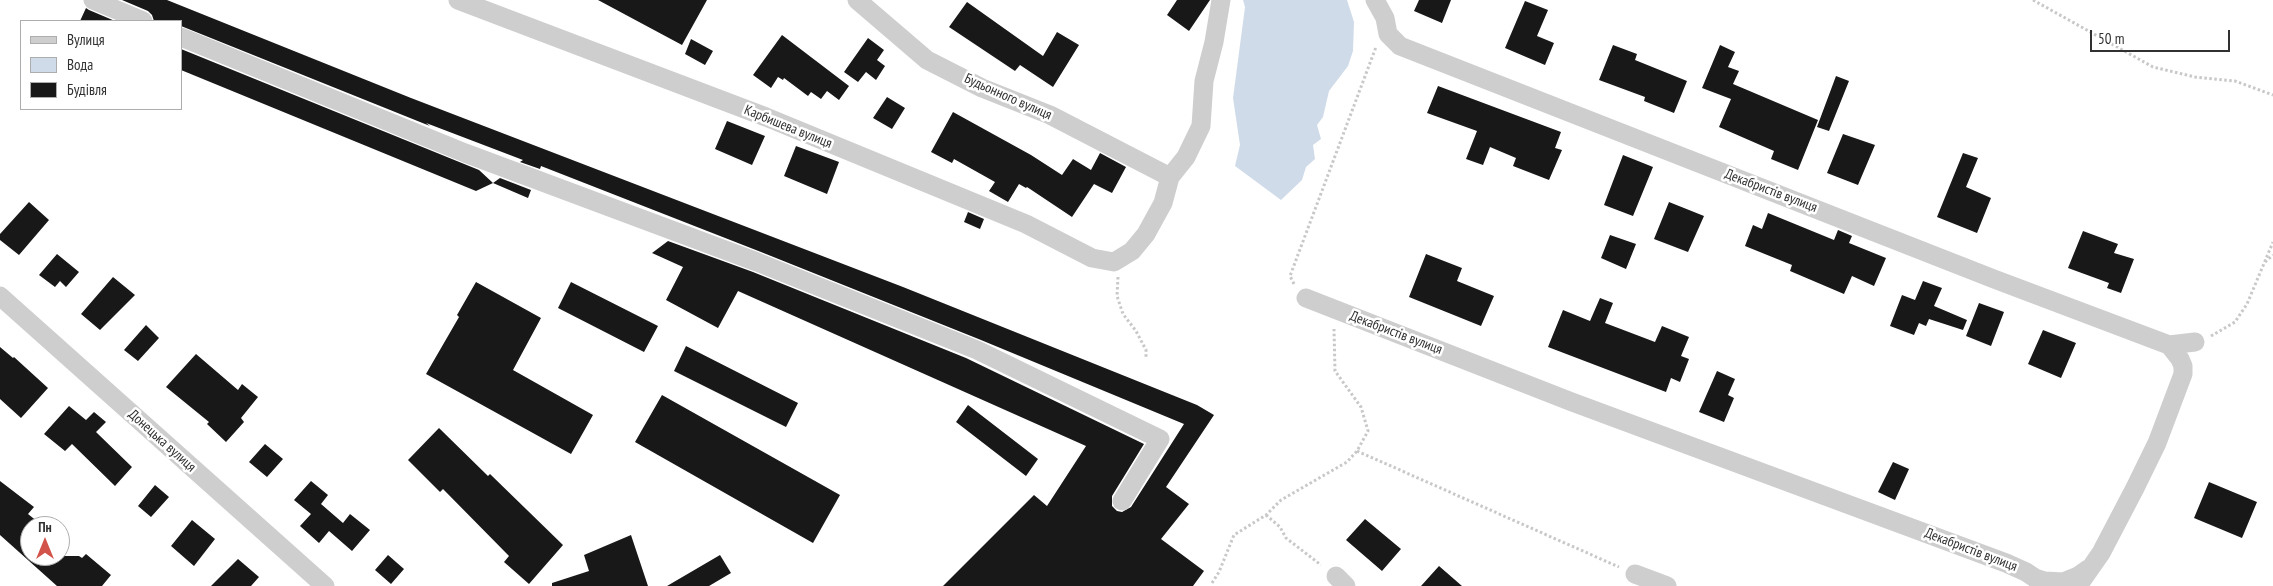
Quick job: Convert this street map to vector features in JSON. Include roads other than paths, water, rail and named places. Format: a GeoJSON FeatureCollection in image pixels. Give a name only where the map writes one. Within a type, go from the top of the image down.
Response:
{"type":"FeatureCollection","features":[{"type":"Feature","properties":{"kind":"street"},"geometry":{"type":"LineString","coordinates":[[93,0],[141,20]]}},
{"type":"Feature","properties":{"kind":"street","name":"Карбишева вулиця"},"geometry":{"type":"LineString","coordinates":[[458,0],[766,117],[1026,224],[1092,258],[1114,262],[1132,251],[1146,234],[1163,202],[1170,177]]}},
{"type":"Feature","properties":{"kind":"street","name":"Будьонного вулиця"},"geometry":{"type":"LineString","coordinates":[[857,0],[927,60],[982,88],[1050,115],[1170,177]]}},
{"type":"Feature","properties":{"kind":"street"},"geometry":{"type":"LineString","coordinates":[[1170,177],[1186,157],[1200,126],[1204,81],[1214,42],[1221,0]]}},
{"type":"Feature","properties":{"kind":"street","name":"Декабристів вулиця"},"geometry":{"type":"LineString","coordinates":[[1375,0],[1385,18],[1388,34],[1400,46],[1994,279],[2169,345],[2195,342]]}},
{"type":"Feature","properties":{"kind":"street"},"geometry":{"type":"LineString","coordinates":[[182,37],[456,150],[757,262],[977,350],[1160,439],[1122,501]]}},
{"type":"Feature","properties":{"kind":"street","name":"Донецька вулиця"},"geometry":{"type":"LineString","coordinates":[[0,296],[325,586]]}},
{"type":"Feature","properties":{"kind":"street","name":"Декабристів вулиця"},"geometry":{"type":"LineString","coordinates":[[1306,298],[1572,402],[2006,563],[2039,582],[2063,582],[2078,576],[2095,562]]}},
{"type":"Feature","properties":{"kind":"street"},"geometry":{"type":"LineString","coordinates":[[2078,586],[2109,539],[2156,443],[2183,374],[2184,366],[2169,345]]}},
{"type":"Feature","properties":{"kind":"street"},"geometry":{"type":"LineString","coordinates":[[1635,574],[1667,586]]}},
{"type":"Feature","properties":{"kind":"water"},"geometry":{"type":"Polygon","coordinates":[[[1243,0],[1347,0],[1354,22],[1353,51],[1348,66],[1329,91],[1323,117],[1317,125],[1321,139],[1313,145],[1315,159],[1306,167],[1302,180],[1281,200],[1235,166],[1240,145],[1233,98],[1245,7],[1243,0]]]}}]}
